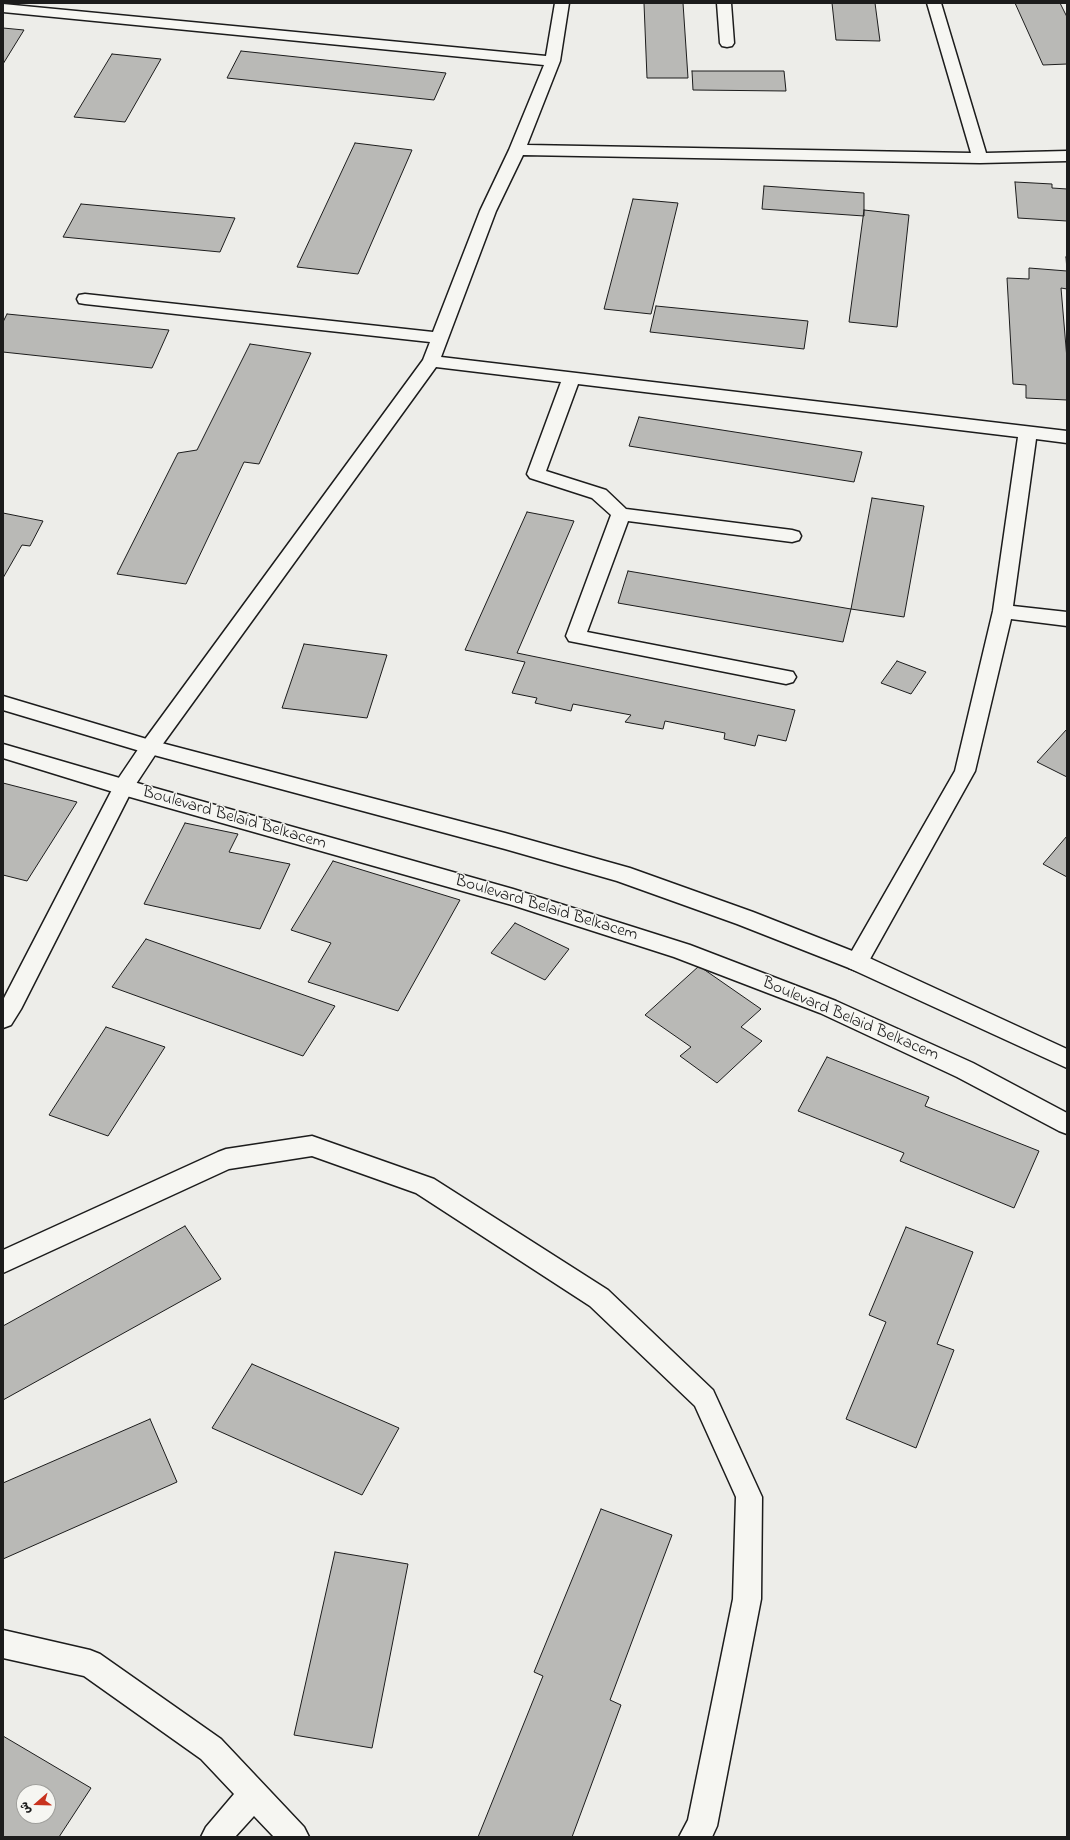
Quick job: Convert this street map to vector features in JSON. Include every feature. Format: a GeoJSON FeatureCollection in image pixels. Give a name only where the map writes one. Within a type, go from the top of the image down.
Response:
{"type":"FeatureCollection","features":[{"type":"Feature","properties":{"kind":"street"},"geometry":{"type":"LineString","coordinates":[[3,1019],[13,1004],[24,977],[123,787],[150,747],[431,361],[488,211],[517,150],[553,61],[562,3]]}},
{"type":"Feature","properties":{"kind":"street"},"geometry":{"type":"LineString","coordinates":[[724,3],[727,43]]}},
{"type":"Feature","properties":{"kind":"street"},"geometry":{"type":"LineString","coordinates":[[934,3],[980,158]]}},
{"type":"Feature","properties":{"kind":"street"},"geometry":{"type":"LineString","coordinates":[[3,8],[553,61]]}},
{"type":"Feature","properties":{"kind":"street"},"geometry":{"type":"LineString","coordinates":[[517,150],[980,158],[1067,156]]}},
{"type":"Feature","properties":{"kind":"street"},"geometry":{"type":"LineString","coordinates":[[85,299],[439,338]]}},
{"type":"Feature","properties":{"kind":"street"},"geometry":{"type":"LineString","coordinates":[[431,361],[1067,437]]}},
{"type":"Feature","properties":{"kind":"street"},"geometry":{"type":"LineString","coordinates":[[571,378],[536,474],[599,494],[621,514],[792,536]]}},
{"type":"Feature","properties":{"kind":"street"},"geometry":{"type":"LineString","coordinates":[[857,962],[965,771],[1003,611],[1028,433]]}},
{"type":"Feature","properties":{"kind":"street"},"geometry":{"type":"LineString","coordinates":[[621,514],[576,636],[786,677]]}},
{"type":"Feature","properties":{"kind":"street"},"geometry":{"type":"LineString","coordinates":[[1003,611],[1067,619]]}},
{"type":"Feature","properties":{"kind":"street"},"geometry":{"type":"LineString","coordinates":[[3,703],[150,747],[505,841],[622,874],[746,918],[857,962],[1067,1059]]}},
{"type":"Feature","properties":{"kind":"street","name":"Boulevard Belaid Belkacem"},"geometry":{"type":"LineString","coordinates":[[3,751],[123,787],[513,897],[682,952],[828,1007],[965,1070],[1067,1124]]}},
{"type":"Feature","properties":{"kind":"street"},"geometry":{"type":"LineString","coordinates":[[3,981],[24,977]]}},
{"type":"Feature","properties":{"kind":"street"},"geometry":{"type":"LineString","coordinates":[[3,1262],[226,1159],[312,1146],[425,1186],[599,1298],[704,1398],[749,1498],[746,1599],[702,1826],[694,1837]]}},
{"type":"Feature","properties":{"kind":"street"},"geometry":{"type":"LineString","coordinates":[[3,1644],[90,1664],[211,1749],[294,1837]]}},
{"type":"Feature","properties":{"kind":"street"},"geometry":{"type":"LineString","coordinates":[[216,1837],[253,1794]]}},
{"type":"Feature","properties":{"kind":"building"},"geometry":{"type":"Polygon","coordinates":[[[644,3],[683,3],[688,78],[647,78],[644,3]]]}},
{"type":"Feature","properties":{"kind":"building"},"geometry":{"type":"Polygon","coordinates":[[[832,3],[875,3],[880,41],[836,40],[832,3]]]}},
{"type":"Feature","properties":{"kind":"building"},"geometry":{"type":"Polygon","coordinates":[[[1015,3],[1060,3],[1067,17],[1067,64],[1043,65],[1015,3]]]}},
{"type":"Feature","properties":{"kind":"building"},"geometry":{"type":"Polygon","coordinates":[[[3,28],[24,30],[3,64],[3,28]]]}},
{"type":"Feature","properties":{"kind":"building"},"geometry":{"type":"Polygon","coordinates":[[[241,51],[446,73],[434,100],[227,78],[241,51]]]}},
{"type":"Feature","properties":{"kind":"building"},"geometry":{"type":"Polygon","coordinates":[[[112,54],[161,59],[125,122],[74,117],[112,54]]]}},
{"type":"Feature","properties":{"kind":"building"},"geometry":{"type":"Polygon","coordinates":[[[692,71],[784,71],[786,91],[693,90],[692,71]]]}},
{"type":"Feature","properties":{"kind":"building"},"geometry":{"type":"Polygon","coordinates":[[[355,143],[412,150],[358,274],[297,267],[355,143]]]}},
{"type":"Feature","properties":{"kind":"building"},"geometry":{"type":"Polygon","coordinates":[[[1015,182],[1052,184],[1052,188],[1067,189],[1067,221],[1018,218],[1015,182]]]}},
{"type":"Feature","properties":{"kind":"building"},"geometry":{"type":"Polygon","coordinates":[[[764,186],[864,193],[864,216],[762,209],[764,186]]]}},
{"type":"Feature","properties":{"kind":"building"},"geometry":{"type":"Polygon","coordinates":[[[633,199],[678,203],[651,314],[604,309],[633,199]]]}},
{"type":"Feature","properties":{"kind":"building"},"geometry":{"type":"Polygon","coordinates":[[[81,204],[235,218],[220,252],[63,237],[81,204]]]}},
{"type":"Feature","properties":{"kind":"building"},"geometry":{"type":"Polygon","coordinates":[[[864,210],[909,215],[897,327],[849,322],[864,210]]]}},
{"type":"Feature","properties":{"kind":"building"},"geometry":{"type":"Polygon","coordinates":[[[1029,268],[1067,271],[1067,289],[1061,288],[1067,359],[1067,400],[1026,398],[1026,385],[1013,384],[1007,278],[1029,279],[1029,268]]]}},
{"type":"Feature","properties":{"kind":"building"},"geometry":{"type":"Polygon","coordinates":[[[656,306],[808,321],[804,349],[650,332],[656,306]]]}},
{"type":"Feature","properties":{"kind":"building"},"geometry":{"type":"Polygon","coordinates":[[[7,314],[169,330],[152,368],[3,352],[3,322],[7,314]]]}},
{"type":"Feature","properties":{"kind":"building"},"geometry":{"type":"Polygon","coordinates":[[[250,344],[311,353],[259,464],[244,462],[186,584],[117,574],[178,453],[197,450],[250,344]]]}},
{"type":"Feature","properties":{"kind":"building"},"geometry":{"type":"Polygon","coordinates":[[[639,417],[862,452],[854,482],[629,446],[639,417]]]}},
{"type":"Feature","properties":{"kind":"building"},"geometry":{"type":"Polygon","coordinates":[[[872,498],[924,506],[904,617],[851,609],[872,498]]]}},
{"type":"Feature","properties":{"kind":"building"},"geometry":{"type":"Polygon","coordinates":[[[527,512],[574,521],[517,653],[795,710],[786,741],[758,735],[755,746],[724,739],[725,733],[665,721],[663,729],[625,722],[631,715],[573,704],[571,711],[535,703],[537,698],[512,693],[525,662],[465,650],[527,512]]]}},
{"type":"Feature","properties":{"kind":"building"},"geometry":{"type":"Polygon","coordinates":[[[3,513],[43,521],[30,546],[22,545],[3,578],[3,513]]]}},
{"type":"Feature","properties":{"kind":"building"},"geometry":{"type":"Polygon","coordinates":[[[628,571],[851,609],[843,642],[618,603],[628,571]]]}},
{"type":"Feature","properties":{"kind":"building"},"geometry":{"type":"Polygon","coordinates":[[[304,644],[387,655],[367,718],[282,708],[304,644]]]}},
{"type":"Feature","properties":{"kind":"building"},"geometry":{"type":"Polygon","coordinates":[[[897,661],[926,672],[911,694],[881,683],[897,661]]]}},
{"type":"Feature","properties":{"kind":"building"},"geometry":{"type":"Polygon","coordinates":[[[1067,729],[1067,777],[1037,762],[1067,729]]]}},
{"type":"Feature","properties":{"kind":"building"},"geometry":{"type":"Polygon","coordinates":[[[3,783],[77,802],[27,881],[3,875],[3,783]]]}},
{"type":"Feature","properties":{"kind":"building"},"geometry":{"type":"Polygon","coordinates":[[[185,823],[238,834],[229,852],[290,864],[260,929],[144,904],[185,823]]]}},
{"type":"Feature","properties":{"kind":"building"},"geometry":{"type":"Polygon","coordinates":[[[1067,836],[1067,877],[1043,864],[1067,836]]]}},
{"type":"Feature","properties":{"kind":"building"},"geometry":{"type":"Polygon","coordinates":[[[333,861],[460,900],[398,1011],[308,982],[331,943],[291,930],[333,861]]]}},
{"type":"Feature","properties":{"kind":"building"},"geometry":{"type":"Polygon","coordinates":[[[515,923],[569,949],[545,980],[491,953],[515,923]]]}},
{"type":"Feature","properties":{"kind":"building"},"geometry":{"type":"Polygon","coordinates":[[[146,939],[335,1006],[303,1056],[112,987],[146,939]]]}},
{"type":"Feature","properties":{"kind":"building"},"geometry":{"type":"Polygon","coordinates":[[[699,966],[761,1009],[741,1027],[762,1041],[717,1083],[680,1056],[691,1047],[645,1015],[699,966]]]}},
{"type":"Feature","properties":{"kind":"building"},"geometry":{"type":"Polygon","coordinates":[[[106,1027],[165,1047],[108,1136],[49,1115],[106,1027]]]}},
{"type":"Feature","properties":{"kind":"building"},"geometry":{"type":"Polygon","coordinates":[[[827,1057],[929,1097],[925,1106],[1039,1151],[1014,1208],[900,1161],[904,1153],[798,1111],[827,1057]]]}},
{"type":"Feature","properties":{"kind":"building"},"geometry":{"type":"Polygon","coordinates":[[[185,1226],[221,1279],[3,1400],[3,1326],[185,1226]]]}},
{"type":"Feature","properties":{"kind":"building"},"geometry":{"type":"Polygon","coordinates":[[[906,1227],[973,1252],[937,1344],[954,1350],[916,1448],[846,1419],[886,1322],[869,1315],[906,1227]]]}},
{"type":"Feature","properties":{"kind":"building"},"geometry":{"type":"Polygon","coordinates":[[[252,1364],[399,1428],[362,1495],[212,1428],[252,1364]]]}},
{"type":"Feature","properties":{"kind":"building"},"geometry":{"type":"Polygon","coordinates":[[[150,1419],[177,1482],[3,1559],[3,1483],[150,1419]]]}},
{"type":"Feature","properties":{"kind":"building"},"geometry":{"type":"Polygon","coordinates":[[[601,1509],[672,1535],[610,1700],[621,1705],[572,1837],[478,1837],[543,1676],[534,1672],[601,1509]]]}},
{"type":"Feature","properties":{"kind":"building"},"geometry":{"type":"Polygon","coordinates":[[[335,1552],[408,1564],[372,1748],[294,1735],[335,1552]]]}},
{"type":"Feature","properties":{"kind":"building"},"geometry":{"type":"Polygon","coordinates":[[[3,1736],[91,1788],[59,1837],[3,1837],[3,1736]]]}}]}
